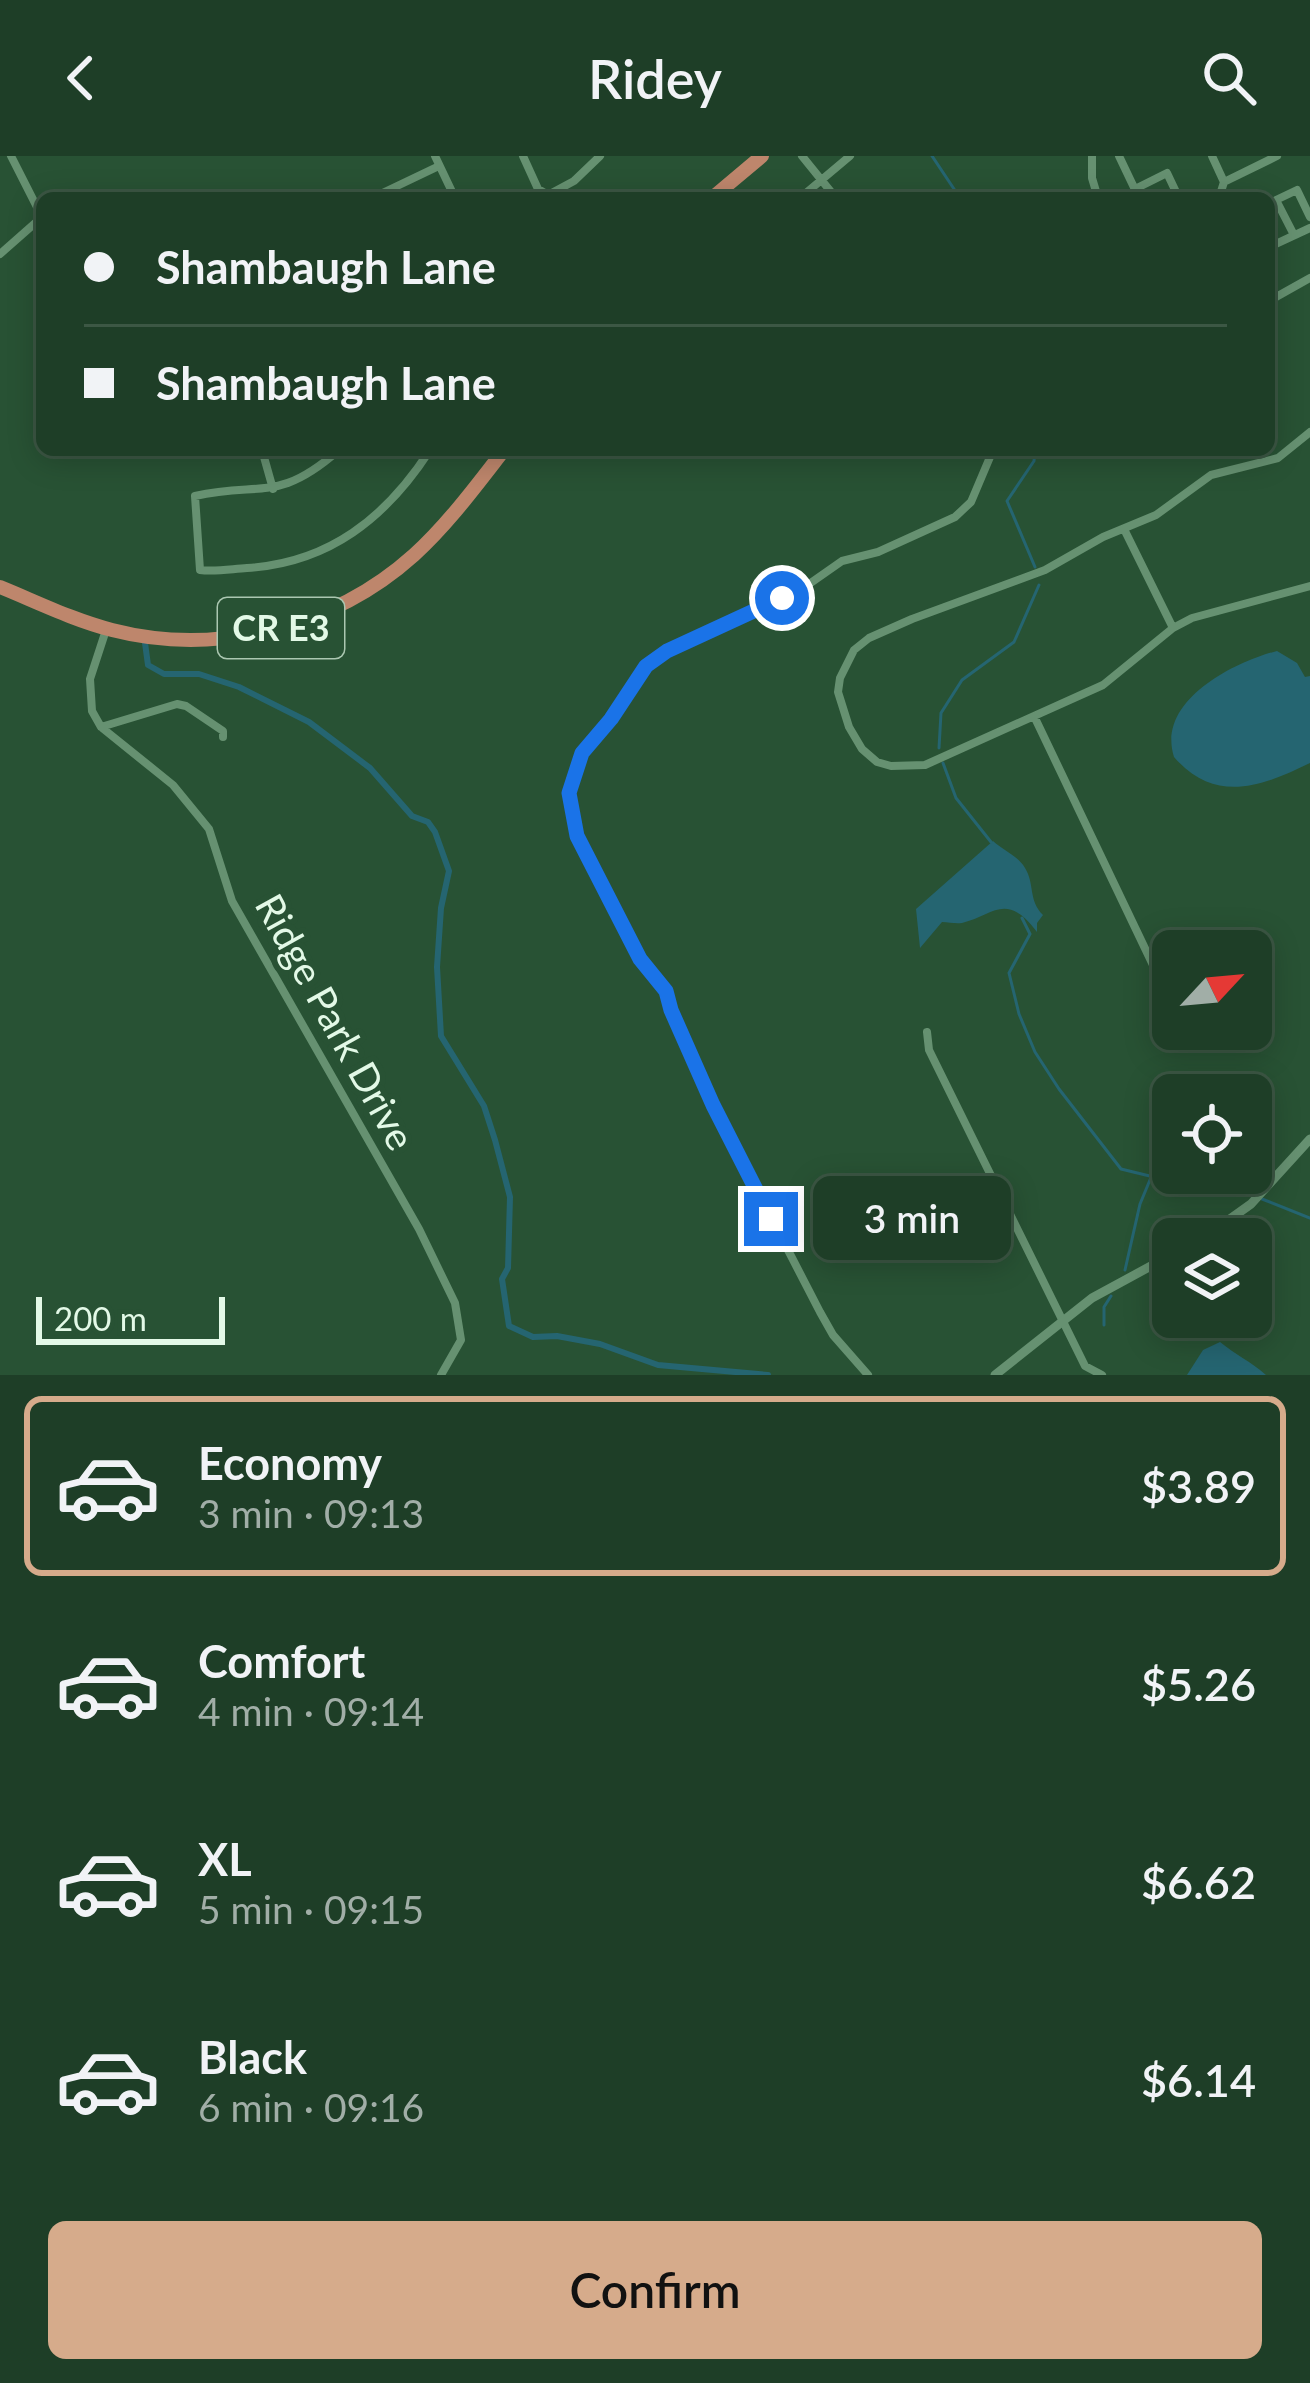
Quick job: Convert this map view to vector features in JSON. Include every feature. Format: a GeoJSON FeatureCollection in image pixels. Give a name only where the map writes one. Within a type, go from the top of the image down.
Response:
{"type":"FeatureCollection","features":[{"type":"Feature","properties":{"kind":"main road"},"geometry":{"type":"LineString","coordinates":[[719,192],[762,156]]}},
{"type":"Feature","properties":{"kind":"main road","name":"CR E3"},"geometry":{"type":"LineString","coordinates":[[0,587],[106,629],[164,638],[224,638],[275,629],[326,612],[410,560],[499,456]]}},
{"type":"Feature","properties":{"kind":"street"},"geometry":{"type":"LineString","coordinates":[[11,156],[36,205]]}},
{"type":"Feature","properties":{"kind":"street"},"geometry":{"type":"LineString","coordinates":[[523,156],[543,192]]}},
{"type":"Feature","properties":{"kind":"street"},"geometry":{"type":"LineString","coordinates":[[554,192],[574,181],[600,156]]}},
{"type":"Feature","properties":{"kind":"street"},"geometry":{"type":"LineString","coordinates":[[802,156],[831,192]]}},
{"type":"Feature","properties":{"kind":"street"},"geometry":{"type":"LineString","coordinates":[[807,192],[850,156]]}},
{"type":"Feature","properties":{"kind":"street"},"geometry":{"type":"LineString","coordinates":[[1092,156],[1096,192]]}},
{"type":"Feature","properties":{"kind":"street"},"geometry":{"type":"LineString","coordinates":[[1119,156],[1137,192]]}},
{"type":"Feature","properties":{"kind":"street"},"geometry":{"type":"LineString","coordinates":[[1212,156],[1225,182]]}},
{"type":"Feature","properties":{"kind":"street"},"geometry":{"type":"LineString","coordinates":[[1221,192],[1225,182],[1277,156]]}},
{"type":"Feature","properties":{"kind":"street"},"geometry":{"type":"LineString","coordinates":[[383,192],[437,161],[452,192]]}},
{"type":"Feature","properties":{"kind":"street"},"geometry":{"type":"LineString","coordinates":[[1138,192],[1167,173],[1176,192]]}},
{"type":"Feature","properties":{"kind":"street"},"geometry":{"type":"LineString","coordinates":[[1294,236],[1276,200],[1297,190],[1310,217]]}},
{"type":"Feature","properties":{"kind":"street"},"geometry":{"type":"LineString","coordinates":[[0,254],[36,222]]}},
{"type":"Feature","properties":{"kind":"street"},"geometry":{"type":"LineString","coordinates":[[1275,244],[1310,228]]}},
{"type":"Feature","properties":{"kind":"street"},"geometry":{"type":"LineString","coordinates":[[1275,298],[1310,278]]}},
{"type":"Feature","properties":{"kind":"street"},"geometry":{"type":"LineString","coordinates":[[1310,432],[1278,458],[1211,475],[1156,514],[1029,578],[868,638],[854,650],[840,678],[842,710],[862,749],[877,762],[926,765],[1103,685],[1173,628],[1229,605],[1310,586]]}},
{"type":"Feature","properties":{"kind":"street"},"geometry":{"type":"LineString","coordinates":[[264,456],[273,489]]}},
{"type":"Feature","properties":{"kind":"street"},"geometry":{"type":"LineString","coordinates":[[331,456],[302,478],[273,489],[194,496],[200,570],[286,564],[333,547],[358,531],[397,494],[426,456]]}},
{"type":"Feature","properties":{"kind":"street"},"geometry":{"type":"LineString","coordinates":[[868,1375],[820,1312],[713,1105],[666,991],[640,959],[577,836],[570,780],[582,753],[611,719],[638,675],[656,658],[802,589],[842,561],[878,552],[955,517],[971,502],[990,456]]}},
{"type":"Feature","properties":{"kind":"street"},"geometry":{"type":"LineString","coordinates":[[1124,529],[1173,628]]}},
{"type":"Feature","properties":{"kind":"street"},"geometry":{"type":"LineString","coordinates":[[106,629],[89,686],[100,727],[177,704],[207,719],[223,736]]}},
{"type":"Feature","properties":{"kind":"street"},"geometry":{"type":"LineString","coordinates":[[1034,716],[1152,963]]}},
{"type":"Feature","properties":{"kind":"street","name":"Ridge Park Drive"},"geometry":{"type":"LineString","coordinates":[[100,727],[173,785],[209,829],[232,902],[419,1229],[455,1303],[461,1340],[441,1375]]}},
{"type":"Feature","properties":{"kind":"street"},"geometry":{"type":"LineString","coordinates":[[927,1032],[929,1050],[1085,1366],[1102,1375]]}},
{"type":"Feature","properties":{"kind":"street"},"geometry":{"type":"LineString","coordinates":[[1231,1218],[1251,1204],[1310,1139]]}},
{"type":"Feature","properties":{"kind":"street"},"geometry":{"type":"LineString","coordinates":[[995,1375],[1092,1298],[1152,1265]]}},
{"type":"Feature","properties":{"kind":"water"},"geometry":{"type":"Polygon","coordinates":[[[1277,651],[1297,663],[1305,677],[1310,676],[1310,763],[1274,779],[1239,787],[1222,786],[1190,772],[1174,757],[1171,737],[1187,702],[1240,664],[1277,651]]]}},
{"type":"Feature","properties":{"kind":"water"},"geometry":{"type":"Polygon","coordinates":[[[993,841],[1028,874],[1035,904],[1043,915],[1037,932],[1017,912],[1000,909],[962,923],[942,922],[920,948],[916,909],[993,841]]]}},
{"type":"Feature","properties":{"kind":"water"},"geometry":{"type":"Polygon","coordinates":[[[1220,1342],[1266,1375],[1187,1375],[1203,1350],[1220,1342]]]}},
{"type":"Feature","properties":{"kind":"waterway"},"geometry":{"type":"LineString","coordinates":[[932,156],[956,192]]}},
{"type":"Feature","properties":{"kind":"waterway"},"geometry":{"type":"LineString","coordinates":[[1034,456],[1007,501],[1035,567]]}},
{"type":"Feature","properties":{"kind":"waterway"},"geometry":{"type":"LineString","coordinates":[[939,748],[941,713],[962,680],[1014,642],[1039,585]]}},
{"type":"Feature","properties":{"kind":"waterway"},"geometry":{"type":"LineString","coordinates":[[145,643],[148,665],[164,674],[199,674],[239,687],[309,722],[370,768],[412,816],[428,822],[435,832],[449,871],[437,967],[441,1036],[484,1106],[510,1197],[508,1268],[502,1279],[509,1326],[533,1337],[600,1344],[658,1365],[768,1375]]}},
{"type":"Feature","properties":{"kind":"waterway"},"geometry":{"type":"LineString","coordinates":[[943,763],[956,798],[991,842]]}},
{"type":"Feature","properties":{"kind":"waterway"},"geometry":{"type":"LineString","coordinates":[[1022,918],[1030,934],[1009,973],[1035,1052],[1121,1169],[1152,1177]]}},
{"type":"Feature","properties":{"kind":"waterway"},"geometry":{"type":"LineString","coordinates":[[1125,1270],[1140,1204],[1152,1175]]}},
{"type":"Feature","properties":{"kind":"waterway"},"geometry":{"type":"LineString","coordinates":[[1262,1199],[1310,1218]]}},
{"type":"Feature","properties":{"kind":"waterway"},"geometry":{"type":"LineString","coordinates":[[1104,1325],[1104,1307],[1111,1296]]}},
{"type":"Feature","properties":{"kind":"route"},"geometry":{"type":"LineString","coordinates":[[771,1219],[713,1105],[666,991],[640,959],[577,836],[569,793],[582,753],[646,666],[667,651],[782,598]]}}]}
